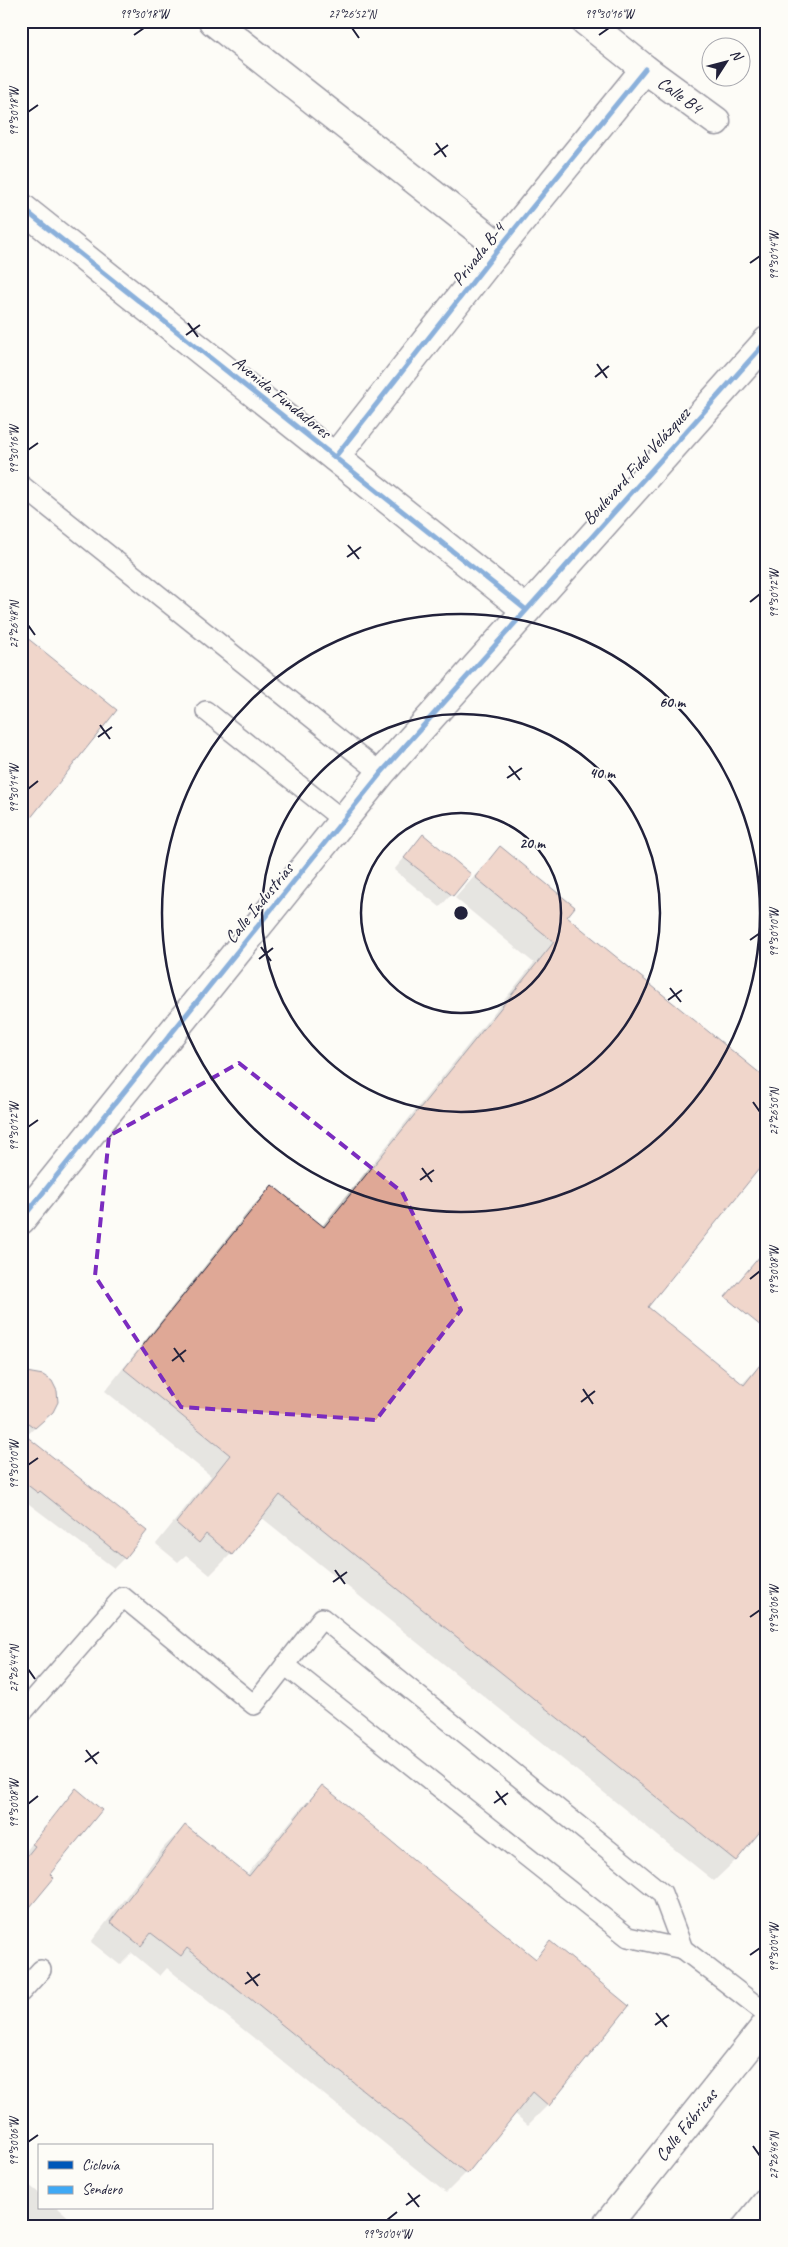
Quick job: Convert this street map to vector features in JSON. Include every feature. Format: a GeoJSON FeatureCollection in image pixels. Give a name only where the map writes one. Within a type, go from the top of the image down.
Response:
{"type":"FeatureCollection","features":[{"type":"Feature","properties":{"kind":"street","name":"Privada B-4"},"geometry":{"type":"LineString","coordinates":[[213,21],[500,246]]}},
{"type":"Feature","properties":{"kind":"street"},"geometry":{"type":"LineString","coordinates":[[585,21],[645,69]]}},
{"type":"Feature","properties":{"kind":"street","name":"Privada B-4"},"geometry":{"type":"LineString","coordinates":[[335,457],[500,246],[645,69]]}},
{"type":"Feature","properties":{"kind":"street","name":"Calle B4"},"geometry":{"type":"LineString","coordinates":[[645,69],[716,121]]}},
{"type":"Feature","properties":{"kind":"street","name":"Avenida Fundadores"},"geometry":{"type":"LineString","coordinates":[[21,207],[525,609]]}},
{"type":"Feature","properties":{"kind":"street","name":"Boulevard Fidel Velázquez"},"geometry":{"type":"LineString","coordinates":[[525,609],[767,341]]}},
{"type":"Feature","properties":{"kind":"street","name":"Calle Industrias"},"geometry":{"type":"LineString","coordinates":[[21,1220],[381,773],[525,609]]}},
{"type":"Feature","properties":{"kind":"street","name":"Calle Fábricas"},"geometry":{"type":"LineString","coordinates":[[606,2226],[767,2024]]}},
{"type":"Feature","properties":{"kind":"lane"},"geometry":{"type":"LineString","coordinates":[[21,485],[381,773]]}},
{"type":"Feature","properties":{"kind":"lane"},"geometry":{"type":"LineString","coordinates":[[206,711],[344,821]]}},
{"type":"Feature","properties":{"kind":"lane"},"geometry":{"type":"LineString","coordinates":[[21,1714],[123,1597],[254,1705],[322,1618],[662,1893],[683,1949]]}},
{"type":"Feature","properties":{"kind":"lane"},"geometry":{"type":"LineString","coordinates":[[285,1665],[628,1938],[683,1949],[767,2014]]}},
{"type":"Feature","properties":{"kind":"lane"},"geometry":{"type":"LineString","coordinates":[[21,1992],[41,1970]]}},
{"type":"Feature","properties":{"kind":"lane"},"geometry":{"type":"LineString","coordinates":[[742,2226],[767,2195]]}},
{"type":"Feature","properties":{"kind":"highlighted area"},"geometry":{"type":"Polygon","coordinates":[[[239,1063],[402,1192],[461,1310],[376,1420],[181,1407],[95,1276],[109,1136],[239,1063]]]}},
{"type":"Feature","properties":{"kind":"building"},"geometry":{"type":"Polygon","coordinates":[[[21,633],[117,710],[21,830],[21,633]]]}},
{"type":"Feature","properties":{"kind":"building"},"geometry":{"type":"Polygon","coordinates":[[[423,834],[471,874],[453,896],[404,858],[423,834]]]}},
{"type":"Feature","properties":{"kind":"building"},"geometry":{"type":"Polygon","coordinates":[[[500,846],[575,907],[567,917],[767,1079],[767,1159],[648,1307],[744,1385],[767,1356],[767,1823],[736,1861],[280,1495],[232,1555],[206,1534],[199,1543],[176,1523],[230,1455],[124,1369],[272,1185],[324,1227],[554,942],[475,877],[500,846]]]}},
{"type":"Feature","properties":{"kind":"building"},"geometry":{"type":"Polygon","coordinates":[[[767,1248],[767,1331],[725,1297],[767,1248]]]}},
{"type":"Feature","properties":{"kind":"building"},"geometry":{"type":"Polygon","coordinates":[[[21,1371],[43,1375],[52,1381],[57,1391],[58,1402],[53,1412],[35,1428],[21,1418],[21,1371]]]}},
{"type":"Feature","properties":{"kind":"building"},"geometry":{"type":"Polygon","coordinates":[[[21,1432],[147,1531],[125,1559],[40,1491],[38,1493],[21,1480],[21,1432]]]}},
{"type":"Feature","properties":{"kind":"building"},"geometry":{"type":"Polygon","coordinates":[[[322,1785],[536,1959],[550,1941],[629,2006],[549,2106],[533,2092],[467,2174],[187,1948],[181,1956],[151,1933],[141,1946],[110,1922],[185,1825],[249,1876],[322,1785]]]}},
{"type":"Feature","properties":{"kind":"building"},"geometry":{"type":"Polygon","coordinates":[[[76,1788],[102,1810],[50,1874],[54,1878],[21,1918],[21,1851],[27,1856],[35,1846],[32,1844],[76,1788]]]}},
{"type":"Feature","properties":{"kind":"marked path"},"geometry":{"type":"LineString","coordinates":[[767,1005],[767,1019]]}},
{"type":"Feature","properties":{"kind":"cycle path"},"geometry":{"type":"LineString","coordinates":[[335,457],[500,247],[645,69]]}},
{"type":"Feature","properties":{"kind":"cycle path"},"geometry":{"type":"LineString","coordinates":[[21,207],[525,609]]}},
{"type":"Feature","properties":{"kind":"cycle path"},"geometry":{"type":"LineString","coordinates":[[21,1220],[381,773],[767,341]]}}]}
